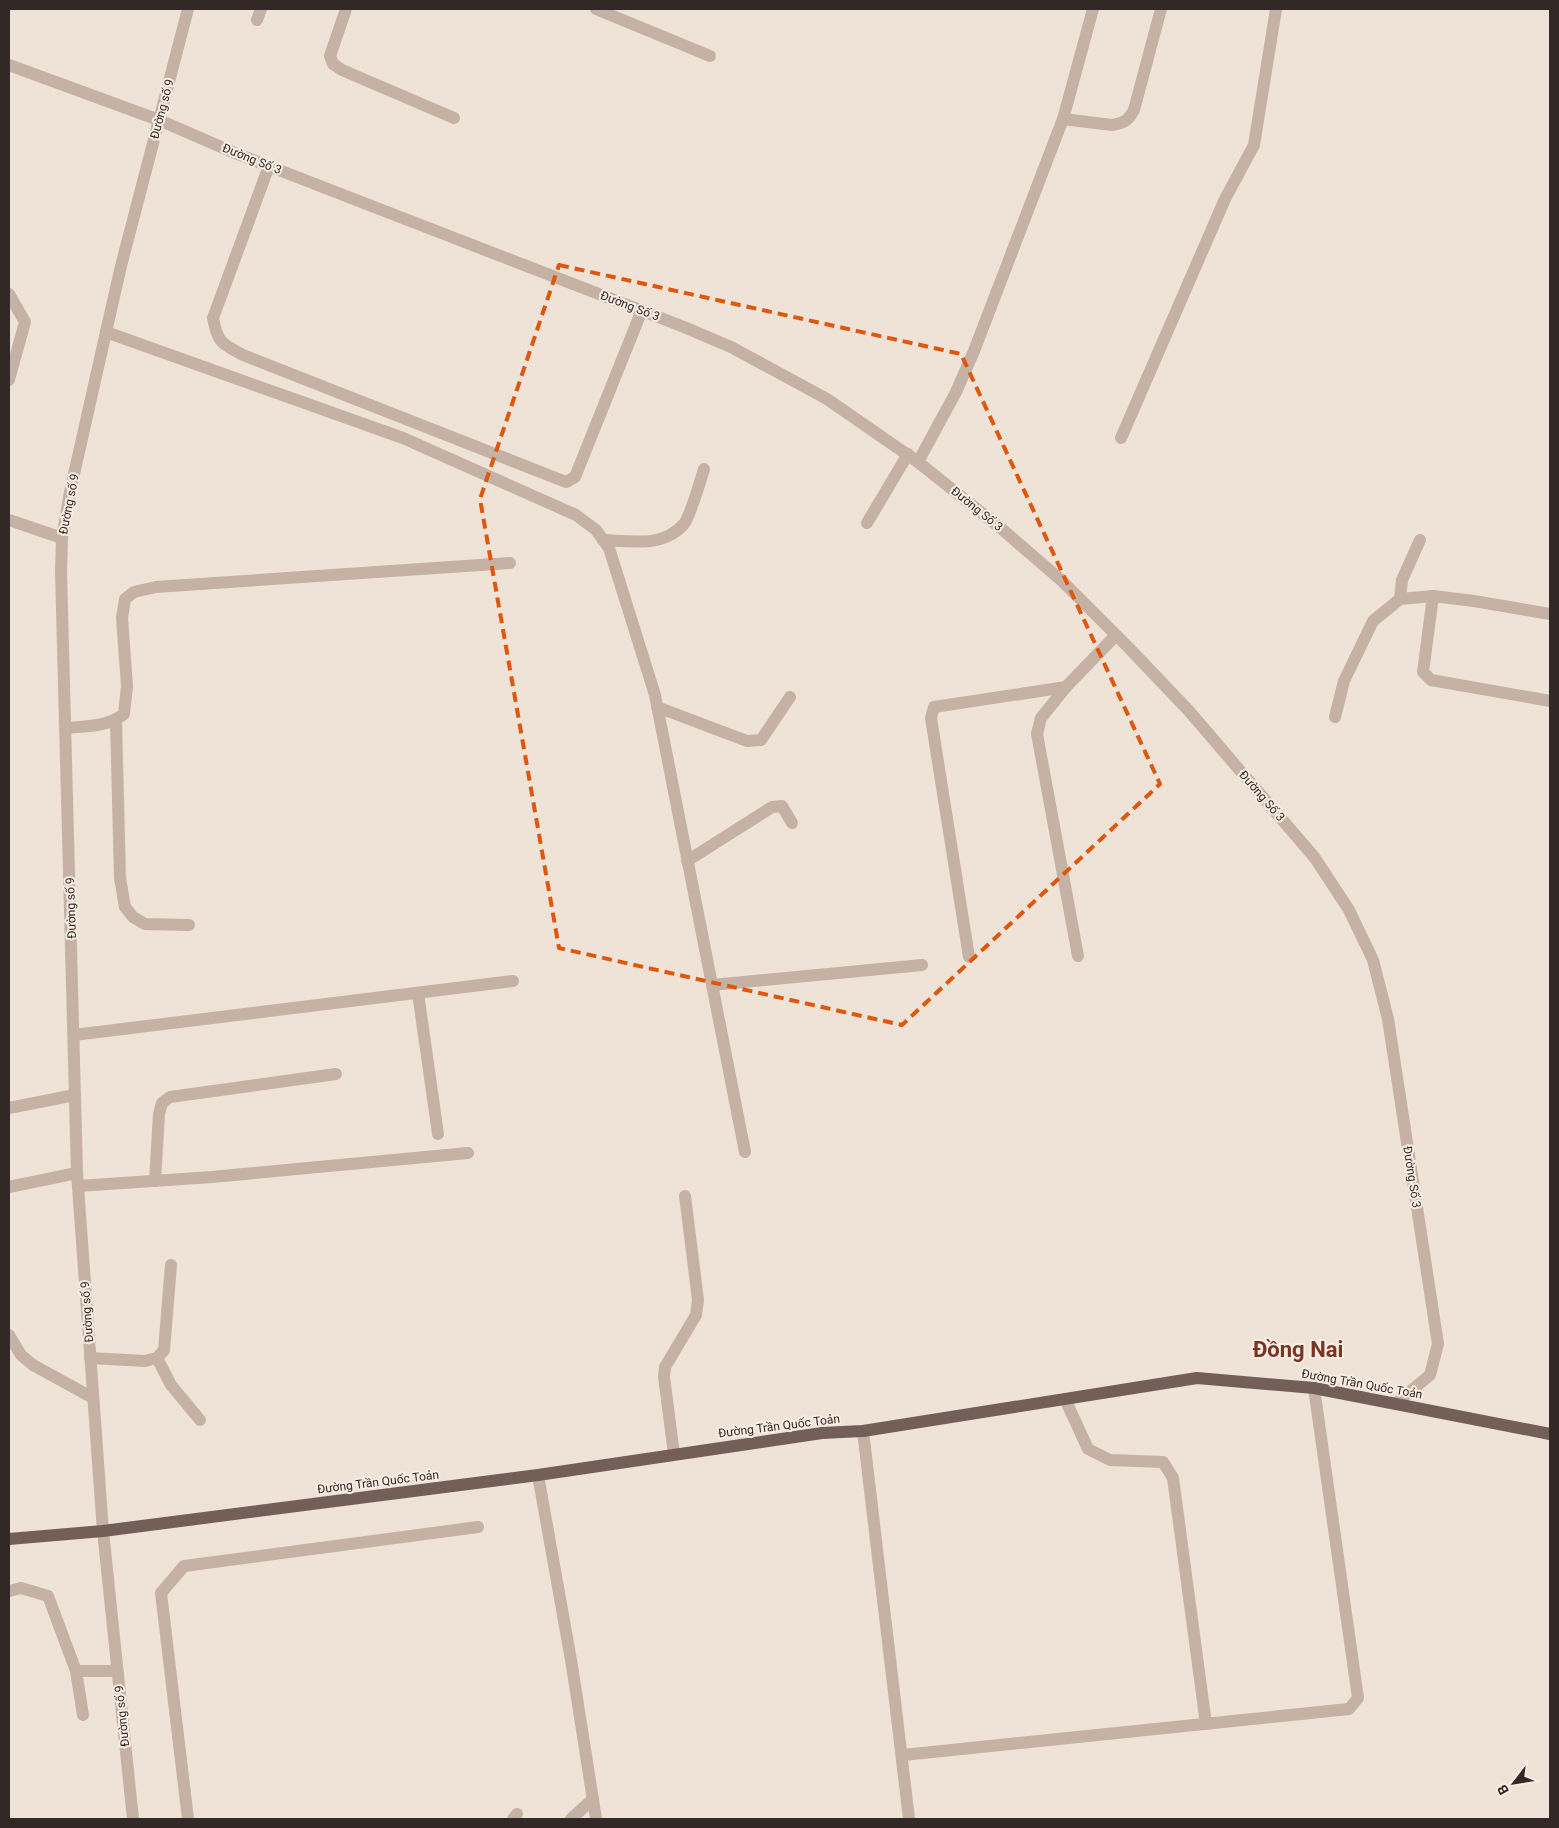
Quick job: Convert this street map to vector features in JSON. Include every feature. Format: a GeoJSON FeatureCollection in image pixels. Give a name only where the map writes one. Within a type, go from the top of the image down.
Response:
{"type":"FeatureCollection","features":[{"type":"Feature","properties":{"kind":"main road","name":"Đường Trần Quốc Toản"},"geometry":{"type":"LineString","coordinates":[[9,1539],[103,1531],[538,1475],[822,1433],[863,1431],[1197,1378],[1314,1388],[1550,1434]]}},
{"type":"Feature","properties":{"kind":"street","name":"Đường số 9"},"geometry":{"type":"LineString","coordinates":[[133,1819],[103,1531],[77,1179],[61,572],[62,538],[70,492],[121,266],[188,9]]}},
{"type":"Feature","properties":{"kind":"street"},"geometry":{"type":"LineString","coordinates":[[346,9],[330,56],[333,64],[342,70],[454,118]]}},
{"type":"Feature","properties":{"kind":"street"},"geometry":{"type":"LineString","coordinates":[[596,9],[710,56]]}},
{"type":"Feature","properties":{"kind":"street"},"geometry":{"type":"LineString","coordinates":[[868,523],[956,392],[974,351],[1063,119],[1093,9]]}},
{"type":"Feature","properties":{"kind":"street"},"geometry":{"type":"LineString","coordinates":[[1063,119],[1112,125],[1120,124],[1129,119],[1134,110],[1161,9]]}},
{"type":"Feature","properties":{"kind":"street"},"geometry":{"type":"LineString","coordinates":[[1122,438],[1225,199],[1254,145],[1276,9]]}},
{"type":"Feature","properties":{"kind":"street","name":"Đường Số 3"},"geometry":{"type":"LineString","coordinates":[[9,65],[159,120],[270,166],[642,310],[731,347],[827,399],[913,458],[1062,580],[1188,711],[1315,858],[1349,910],[1373,960],[1388,1019],[1438,1344],[1430,1374],[1395,1404]]}},
{"type":"Feature","properties":{"kind":"street"},"geometry":{"type":"LineString","coordinates":[[270,166],[213,318],[216,332],[221,342],[243,355],[566,482],[575,477],[642,310]]}},
{"type":"Feature","properties":{"kind":"street"},"geometry":{"type":"LineString","coordinates":[[9,294],[25,322],[9,380]]}},
{"type":"Feature","properties":{"kind":"street"},"geometry":{"type":"LineString","coordinates":[[106,332],[403,438],[576,514],[596,530],[609,548],[657,707],[746,1152]]}},
{"type":"Feature","properties":{"kind":"street"},"geometry":{"type":"LineString","coordinates":[[603,540],[648,542],[660,540],[673,532],[685,523],[704,469]]}},
{"type":"Feature","properties":{"kind":"street"},"geometry":{"type":"LineString","coordinates":[[9,520],[62,538]]}},
{"type":"Feature","properties":{"kind":"street"},"geometry":{"type":"LineString","coordinates":[[1400,599],[1402,580],[1420,540]]}},
{"type":"Feature","properties":{"kind":"street"},"geometry":{"type":"LineString","coordinates":[[66,728],[106,724],[116,721],[124,714],[127,686],[122,618],[125,599],[134,592],[156,587],[510,563]]}},
{"type":"Feature","properties":{"kind":"street"},"geometry":{"type":"LineString","coordinates":[[1433,596],[1423,672],[1431,680],[1550,701]]}},
{"type":"Feature","properties":{"kind":"street"},"geometry":{"type":"LineString","coordinates":[[1335,716],[1344,681],[1373,621],[1400,599],[1433,596],[1474,600],[1550,614]]}},
{"type":"Feature","properties":{"kind":"street"},"geometry":{"type":"LineString","coordinates":[[1078,956],[1037,734],[1041,718],[1066,687],[1116,634]]}},
{"type":"Feature","properties":{"kind":"street"},"geometry":{"type":"LineString","coordinates":[[969,958],[931,718],[934,707],[1066,687]]}},
{"type":"Feature","properties":{"kind":"street"},"geometry":{"type":"LineString","coordinates":[[657,707],[746,741],[761,740],[790,697]]}},
{"type":"Feature","properties":{"kind":"street"},"geometry":{"type":"LineString","coordinates":[[116,721],[120,878],[125,907],[132,917],[145,924],[189,925]]}},
{"type":"Feature","properties":{"kind":"street"},"geometry":{"type":"LineString","coordinates":[[687,861],[772,807],[782,806],[792,823]]}},
{"type":"Feature","properties":{"kind":"street"},"geometry":{"type":"LineString","coordinates":[[712,985],[922,965]]}},
{"type":"Feature","properties":{"kind":"street"},"geometry":{"type":"LineString","coordinates":[[74,1035],[513,981]]}},
{"type":"Feature","properties":{"kind":"street"},"geometry":{"type":"LineString","coordinates":[[418,993],[438,1134]]}},
{"type":"Feature","properties":{"kind":"street"},"geometry":{"type":"LineString","coordinates":[[155,1181],[159,1114],[162,1103],[170,1097],[336,1074]]}},
{"type":"Feature","properties":{"kind":"street"},"geometry":{"type":"LineString","coordinates":[[9,1108],[75,1095]]}},
{"type":"Feature","properties":{"kind":"street"},"geometry":{"type":"LineString","coordinates":[[9,1187],[77,1179],[155,1181],[468,1153]]}},
{"type":"Feature","properties":{"kind":"street"},"geometry":{"type":"LineString","coordinates":[[674,1454],[664,1377],[665,1367],[696,1316],[698,1300],[685,1196]]}},
{"type":"Feature","properties":{"kind":"street"},"geometry":{"type":"LineString","coordinates":[[90,1358],[145,1361],[158,1358],[164,1350],[172,1265]]}},
{"type":"Feature","properties":{"kind":"street"},"geometry":{"type":"LineString","coordinates":[[9,1335],[21,1355],[33,1365],[93,1398]]}},
{"type":"Feature","properties":{"kind":"street"},"geometry":{"type":"LineString","coordinates":[[158,1358],[171,1385],[200,1420]]}},
{"type":"Feature","properties":{"kind":"street"},"geometry":{"type":"LineString","coordinates":[[902,1755],[1349,1709],[1358,1698],[1314,1388]]}},
{"type":"Feature","properties":{"kind":"street"},"geometry":{"type":"LineString","coordinates":[[1065,1399],[1088,1449],[1110,1460],[1163,1462],[1172,1478],[1206,1724]]}},
{"type":"Feature","properties":{"kind":"street"},"geometry":{"type":"LineString","coordinates":[[863,1431],[909,1819]]}},
{"type":"Feature","properties":{"kind":"street"},"geometry":{"type":"LineString","coordinates":[[538,1475],[596,1819]]}},
{"type":"Feature","properties":{"kind":"street"},"geometry":{"type":"LineString","coordinates":[[188,1819],[161,1593],[184,1566],[478,1527]]}},
{"type":"Feature","properties":{"kind":"street"},"geometry":{"type":"LineString","coordinates":[[9,1591],[20,1588],[48,1596],[76,1671],[84,1716]]}},
{"type":"Feature","properties":{"kind":"street"},"geometry":{"type":"LineString","coordinates":[[76,1671],[118,1671]]}},
{"type":"Feature","properties":{"kind":"street"},"geometry":{"type":"LineString","coordinates":[[571,1819],[593,1799]]}},
{"type":"Feature","properties":{"kind":"highlighted area"},"geometry":{"type":"Polygon","coordinates":[[[559,265],[961,354],[1160,784],[902,1025],[559,948],[480,499],[559,265]]]}},
{"type":"Feature","properties":{"kind":"district","name":"Đồng Nai"},"geometry":{"type":"Point","coordinates":[1298,1349]}}]}
